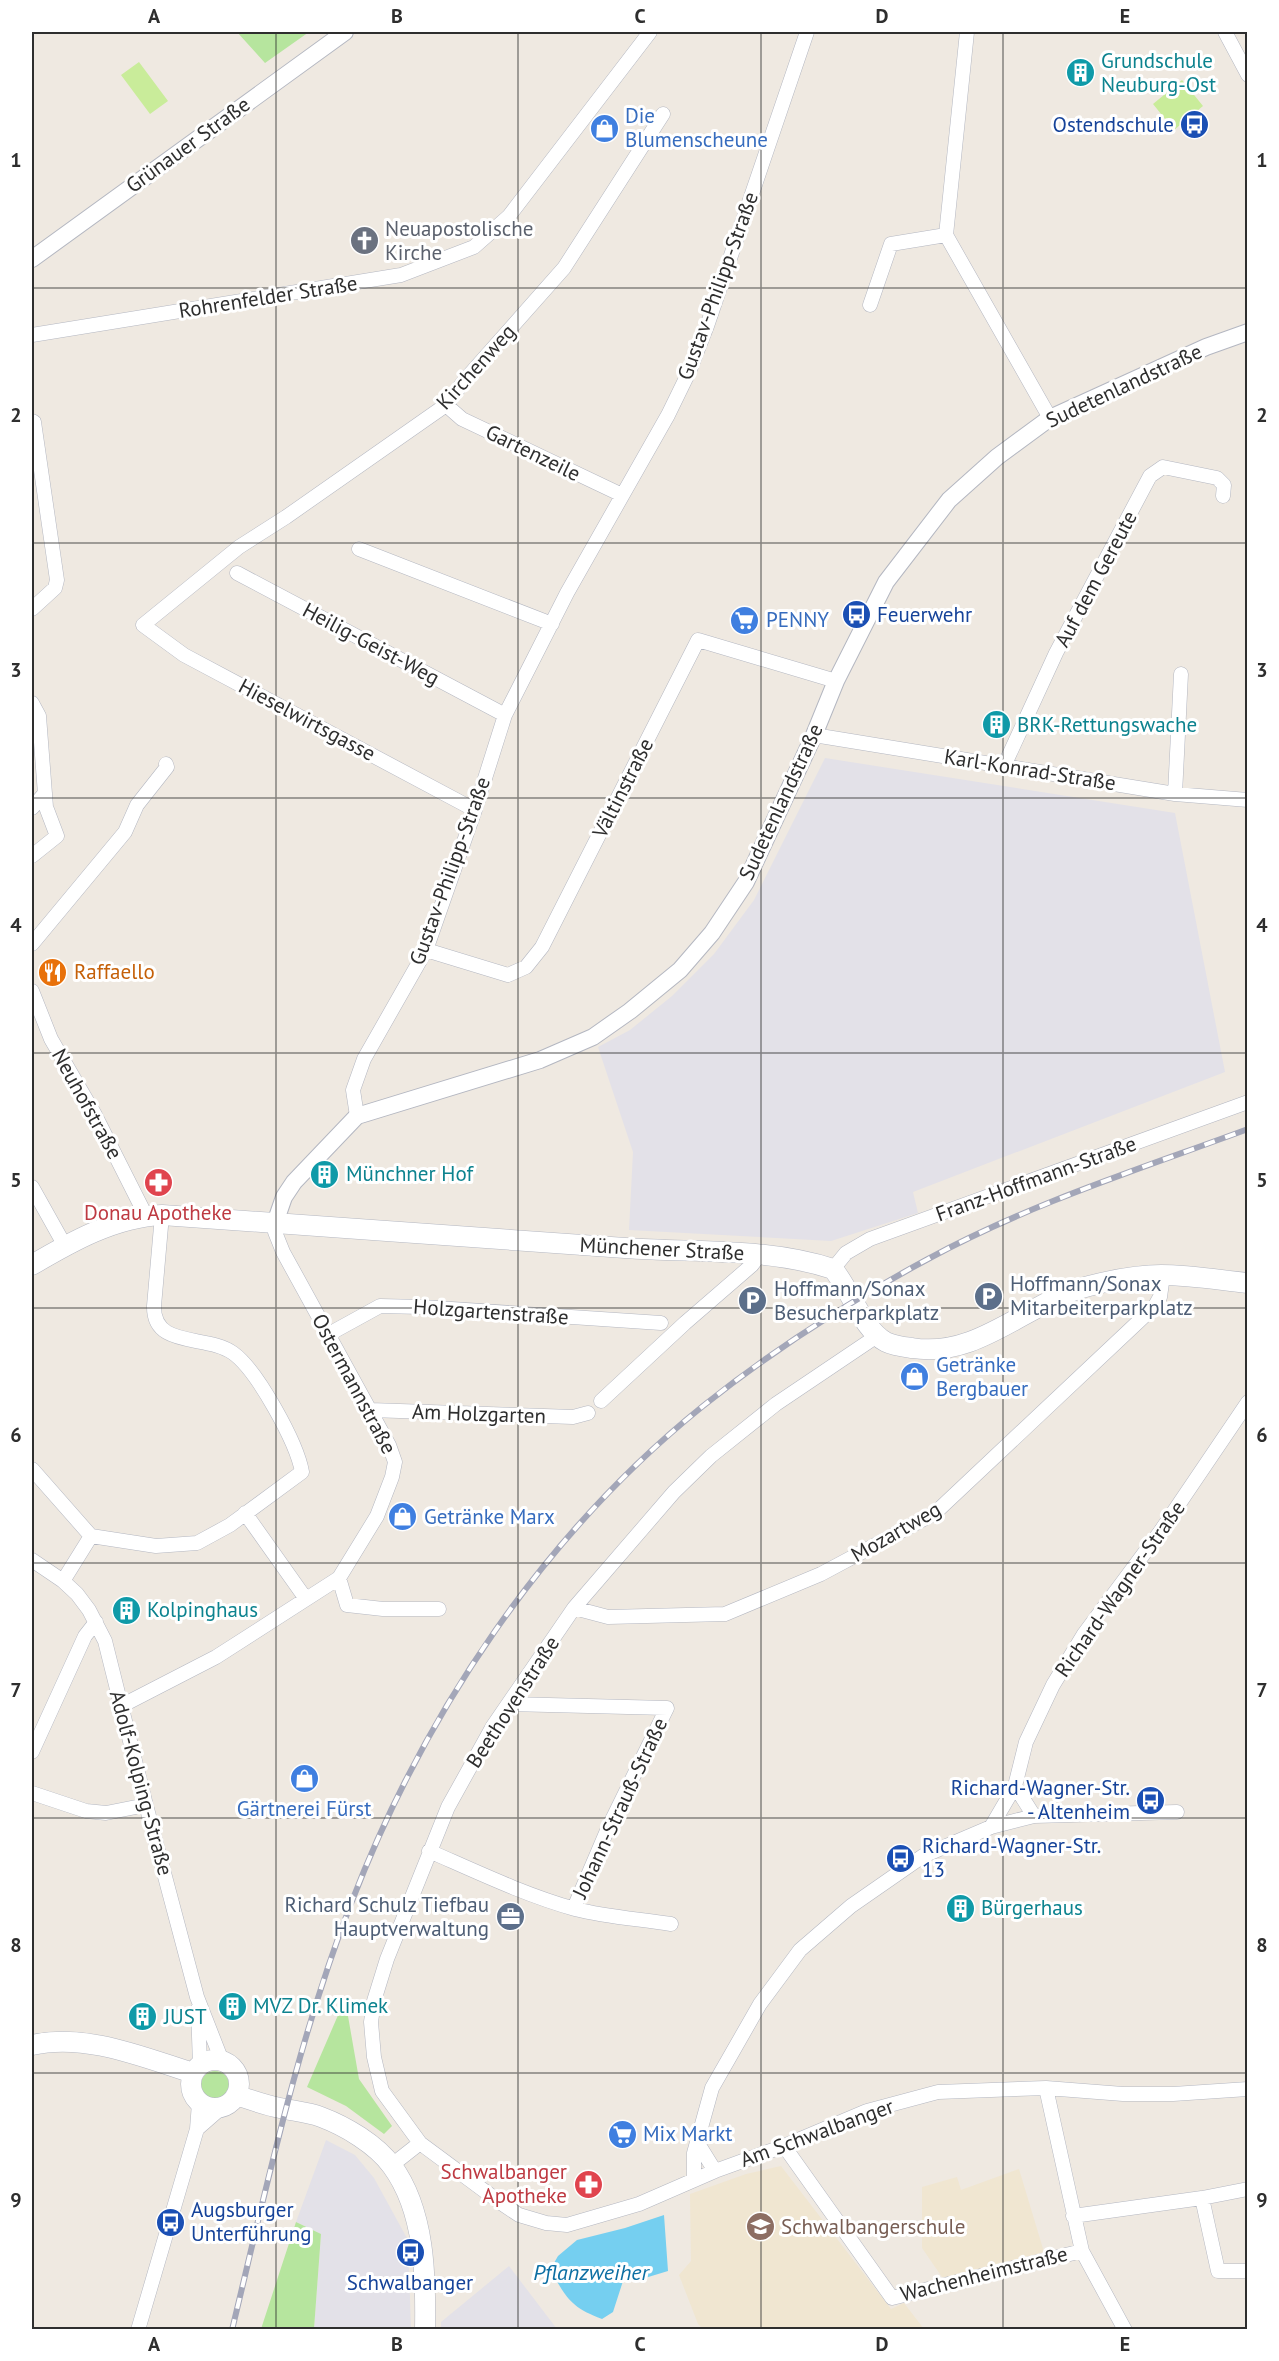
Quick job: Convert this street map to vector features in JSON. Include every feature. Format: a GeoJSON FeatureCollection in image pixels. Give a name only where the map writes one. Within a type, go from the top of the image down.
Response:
{"type":"FeatureCollection","features":[{"type":"Feature","properties":{"kind":"main road","name":"Münchener Straße"},"geometry":{"type":"LineString","coordinates":[[32,1265],[65,1246],[128,1220],[154,1215],[627,1249],[760,1254],[833,1269]]}},
{"type":"Feature","properties":{"kind":"main road"},"geometry":{"type":"LineString","coordinates":[[833,1269],[868,1326],[877,1336],[886,1342],[933,1352],[974,1341],[1059,1295],[1119,1280],[1163,1275],[1248,1283]]}},
{"type":"Feature","properties":{"kind":"main road"},"geometry":{"type":"LineString","coordinates":[[32,2045],[75,2041],[196,2069]]}},
{"type":"Feature","properties":{"kind":"main road"},"geometry":{"type":"LineString","coordinates":[[232,2096],[235,2070],[222,2061],[210,2060],[196,2069],[190,2082],[191,2091],[199,2103],[213,2108],[232,2096],[320,2116],[351,2131],[392,2165],[408,2198],[417,2226],[426,2279],[425,2330]]}},
{"type":"Feature","properties":{"kind":"street","name":"Grünauer Straße"},"geometry":{"type":"LineString","coordinates":[[32,259],[345,32]]}},
{"type":"Feature","properties":{"kind":"street","name":"Rohrenfelder Straße"},"geometry":{"type":"LineString","coordinates":[[32,335],[401,275],[474,247],[509,216],[650,32]]}},
{"type":"Feature","properties":{"kind":"street","name":"Gustav-Philipp-Straße"},"geometry":{"type":"LineString","coordinates":[[357,1116],[353,1090],[364,1059],[426,951],[505,716],[567,593],[668,415],[699,348],[807,32]]}},
{"type":"Feature","properties":{"kind":"street"},"geometry":{"type":"LineString","coordinates":[[967,32],[946,235],[1050,418]]}},
{"type":"Feature","properties":{"kind":"street"},"geometry":{"type":"LineString","coordinates":[[1225,32],[1248,75]]}},
{"type":"Feature","properties":{"kind":"street","name":"Kirchenweg"},"geometry":{"type":"LineString","coordinates":[[143,625],[239,547],[447,405],[464,381],[564,268],[663,114]]}},
{"type":"Feature","properties":{"kind":"street"},"geometry":{"type":"LineString","coordinates":[[870,305],[891,244],[946,235]]}},
{"type":"Feature","properties":{"kind":"street","name":"Sudetenlandstraße"},"geometry":{"type":"LineString","coordinates":[[274,1223],[284,1197],[294,1182],[357,1116],[540,1060],[593,1037],[630,1011],[680,970],[712,933],[746,882],[814,735],[836,681],[886,582],[949,500],[997,457],[1050,418],[1206,347],[1248,333]]}},
{"type":"Feature","properties":{"kind":"street","name":"Gartenzeile"},"geometry":{"type":"LineString","coordinates":[[447,405],[462,419],[622,495]]}},
{"type":"Feature","properties":{"kind":"street"},"geometry":{"type":"LineString","coordinates":[[32,421],[34,422],[57,580],[55,588],[32,609]]}},
{"type":"Feature","properties":{"kind":"street","name":"Auf dem Gereute"},"geometry":{"type":"LineString","coordinates":[[1004,766],[1056,653],[1150,476],[1163,467],[1217,478],[1224,485],[1223,496]]}},
{"type":"Feature","properties":{"kind":"street"},"geometry":{"type":"LineString","coordinates":[[359,549],[552,624]]}},
{"type":"Feature","properties":{"kind":"street","name":"Heilig-Geist-Weg"},"geometry":{"type":"LineString","coordinates":[[237,573],[505,716]]}},
{"type":"Feature","properties":{"kind":"street","name":"Hieselwirtsgasse"},"geometry":{"type":"LineString","coordinates":[[143,625],[184,655],[475,810]]}},
{"type":"Feature","properties":{"kind":"street","name":"Vältinstraße"},"geometry":{"type":"LineString","coordinates":[[426,951],[508,975],[526,967],[542,947],[698,640],[836,681]]}},
{"type":"Feature","properties":{"kind":"street"},"geometry":{"type":"LineString","coordinates":[[1175,794],[1181,675]]}},
{"type":"Feature","properties":{"kind":"street"},"geometry":{"type":"LineString","coordinates":[[32,703],[39,716],[46,807],[57,836],[32,856]]}},
{"type":"Feature","properties":{"kind":"street","name":"Karl-Konrad-Straße"},"geometry":{"type":"LineString","coordinates":[[814,735],[1175,794],[1248,800]]}},
{"type":"Feature","properties":{"kind":"street"},"geometry":{"type":"LineString","coordinates":[[32,944],[124,832],[137,805],[166,765]]}},
{"type":"Feature","properties":{"kind":"street"},"geometry":{"type":"LineString","coordinates":[[32,808],[45,793]]}},
{"type":"Feature","properties":{"kind":"street","name":"Neuhofstraße"},"geometry":{"type":"LineString","coordinates":[[32,991],[51,1039],[154,1215]]}},
{"type":"Feature","properties":{"kind":"street","name":"Franz-Hoffmann-Straße"},"geometry":{"type":"LineString","coordinates":[[833,1269],[846,1253],[870,1239],[1248,1102]]}},
{"type":"Feature","properties":{"kind":"street"},"geometry":{"type":"LineString","coordinates":[[32,1186],[65,1246]]}},
{"type":"Feature","properties":{"kind":"street"},"geometry":{"type":"LineString","coordinates":[[32,1469],[91,1536],[156,1546],[185,1545],[208,1539],[302,1472],[300,1458],[273,1405],[247,1368],[233,1353],[216,1345],[175,1337],[158,1327],[153,1317],[154,1215]]}},
{"type":"Feature","properties":{"kind":"street","name":"Ostermannstraße"},"geometry":{"type":"LineString","coordinates":[[121,1706],[216,1657],[339,1578],[377,1516],[394,1469],[395,1462],[389,1445],[278,1242],[274,1223]]}},
{"type":"Feature","properties":{"kind":"street"},"geometry":{"type":"LineString","coordinates":[[601,1401],[752,1265],[760,1254]]}},
{"type":"Feature","properties":{"kind":"street","name":"Mozartweg"},"geometry":{"type":"LineString","coordinates":[[574,1608],[608,1617],[725,1614],[821,1574],[935,1514],[1155,1306],[1161,1297],[1163,1275]]}},
{"type":"Feature","properties":{"kind":"street","name":"Holzgartenstraße"},"geometry":{"type":"LineString","coordinates":[[329,1334],[380,1306],[661,1323]]}},
{"type":"Feature","properties":{"kind":"street","name":"Beethovenstraße"},"geometry":{"type":"LineString","coordinates":[[420,2143],[382,2091],[374,2057],[371,2022],[374,2001],[429,1851],[448,1807],[493,1726],[574,1608],[674,1492],[711,1456],[776,1404],[877,1336]]}},
{"type":"Feature","properties":{"kind":"street","name":"Richard-Wagner-Straße"},"geometry":{"type":"LineString","coordinates":[[991,1827],[1015,1786],[1026,1742],[1053,1685],[1084,1634],[1161,1532],[1248,1402]]}},
{"type":"Feature","properties":{"kind":"street","name":"Am Holzgarten"},"geometry":{"type":"LineString","coordinates":[[370,1410],[573,1418],[588,1413]]}},
{"type":"Feature","properties":{"kind":"street"},"geometry":{"type":"LineString","coordinates":[[244,1513],[306,1599]]}},
{"type":"Feature","properties":{"kind":"street"},"geometry":{"type":"LineString","coordinates":[[63,1581],[91,1536]]}},
{"type":"Feature","properties":{"kind":"street","name":"Adolf-Kolping-Straße"},"geometry":{"type":"LineString","coordinates":[[32,1560],[63,1581],[77,1594],[96,1622],[105,1641],[197,1996],[222,2061]]}},
{"type":"Feature","properties":{"kind":"street"},"geometry":{"type":"LineString","coordinates":[[339,1578],[347,1605],[383,1609],[439,1609]]}},
{"type":"Feature","properties":{"kind":"street"},"geometry":{"type":"LineString","coordinates":[[32,1752],[85,1636],[96,1622]]}},
{"type":"Feature","properties":{"kind":"street","name":"Johann-Strauß-Straße"},"geometry":{"type":"LineString","coordinates":[[509,1704],[667,1708],[609,1826],[574,1908]]}},
{"type":"Feature","properties":{"kind":"street"},"geometry":{"type":"LineString","coordinates":[[1015,1786],[1034,1816]]}},
{"type":"Feature","properties":{"kind":"street"},"geometry":{"type":"LineString","coordinates":[[32,1793],[86,1811],[106,1813],[146,1805]]}},
{"type":"Feature","properties":{"kind":"street"},"geometry":{"type":"LineString","coordinates":[[694,2180],[693,2169],[697,2142],[712,2088],[760,2004],[800,1950],[851,1906],[923,1856],[991,1827],[1034,1816],[1177,1812]]}},
{"type":"Feature","properties":{"kind":"street","name":"Johann-Strauß-Straße"},"geometry":{"type":"LineString","coordinates":[[429,1851],[520,1889],[574,1908],[671,1924]]}},
{"type":"Feature","properties":{"kind":"street","name":"Adolf-Kolping-Straße"},"geometry":{"type":"LineString","coordinates":[[196,2069],[197,1996]]}},
{"type":"Feature","properties":{"kind":"street","name":"Am Schwalbanger"},"geometry":{"type":"LineString","coordinates":[[420,2143],[519,2215],[546,2223],[567,2225],[617,2211],[867,2111],[938,2092],[1046,2088],[1123,2094],[1173,2094],[1248,2089]]}},
{"type":"Feature","properties":{"kind":"street","name":"Wachenheimstraße"},"geometry":{"type":"LineString","coordinates":[[1046,2088],[1082,2251],[1125,2330]]}},
{"type":"Feature","properties":{"kind":"street"},"geometry":{"type":"LineString","coordinates":[[197,2129],[232,2096]]}},
{"type":"Feature","properties":{"kind":"street"},"geometry":{"type":"LineString","coordinates":[[138,2330],[197,2129],[199,2103]]}},
{"type":"Feature","properties":{"kind":"street"},"geometry":{"type":"LineString","coordinates":[[697,2142],[715,2171]]}},
{"type":"Feature","properties":{"kind":"street"},"geometry":{"type":"LineString","coordinates":[[392,2165],[420,2143]]}},
{"type":"Feature","properties":{"kind":"street","name":"Wachenheimstraße"},"geometry":{"type":"LineString","coordinates":[[784,2146],[892,2298],[1082,2251]]}},
{"type":"Feature","properties":{"kind":"street"},"geometry":{"type":"LineString","coordinates":[[1073,2216],[1202,2198],[1248,2189]]}},
{"type":"Feature","properties":{"kind":"street"},"geometry":{"type":"LineString","coordinates":[[1202,2198],[1218,2271],[1248,2271]]}},
{"type":"Feature","properties":{"kind":"shaded area"},"geometry":{"type":"Polygon","coordinates":[[[825,758],[1175,813],[1225,1072],[913,1192],[918,1213],[831,1241],[629,1230],[633,1152],[598,1047],[630,1030],[672,996],[714,954],[754,900],[825,758]]]}},
{"type":"Feature","properties":{"kind":"shaded area"},"geometry":{"type":"Polygon","coordinates":[[[326,2140],[355,2155],[374,2178],[408,2240],[411,2329],[314,2329],[321,2234],[296,2222],[326,2140]]]}},
{"type":"Feature","properties":{"kind":"shaded area","name":"Schwalbangerschule"},"geometry":{"type":"Polygon","coordinates":[[[781,2166],[891,2309],[904,2303],[924,2329],[703,2329],[698,2324],[679,2275],[691,2261],[690,2194],[746,2174],[781,2166]]]}},
{"type":"Feature","properties":{"kind":"shaded area"},"geometry":{"type":"Polygon","coordinates":[[[1019,2169],[1044,2252],[944,2280],[922,2248],[922,2187],[957,2177],[961,2190],[1019,2169]]]}},
{"type":"Feature","properties":{"kind":"shaded area"},"geometry":{"type":"Polygon","coordinates":[[[509,2266],[557,2329],[441,2329],[441,2322],[509,2266]]]}},
{"type":"Feature","properties":{"kind":"green space"},"geometry":{"type":"Polygon","coordinates":[[[237,32],[309,32],[265,63],[237,32]]]}},
{"type":"Feature","properties":{"kind":"green space"},"geometry":{"type":"Polygon","coordinates":[[[139,62],[168,101],[150,114],[121,75],[139,62]]]}},
{"type":"Feature","properties":{"kind":"green space"},"geometry":{"type":"Polygon","coordinates":[[[1182,80],[1203,106],[1174,130],[1153,104],[1182,80]]]}},
{"type":"Feature","properties":{"kind":"green space"},"geometry":{"type":"Polygon","coordinates":[[[345,1999],[359,2079],[392,2126],[384,2134],[346,2106],[307,2087],[345,1999]]]}},
{"type":"Feature","properties":{"kind":"green space"},"geometry":{"type":"Polygon","coordinates":[[[215,2071],[225,2075],[229,2085],[225,2095],[215,2099],[205,2095],[201,2085],[205,2075],[215,2071]]]}},
{"type":"Feature","properties":{"kind":"green space"},"geometry":{"type":"Polygon","coordinates":[[[296,2222],[321,2234],[314,2329],[261,2329],[296,2222]]]}},
{"type":"Feature","properties":{"kind":"water","name":"Pflanzweiher"},"geometry":{"type":"Polygon","coordinates":[[[664,2215],[668,2271],[645,2278],[623,2281],[613,2312],[602,2319],[576,2306],[570,2300],[550,2270],[558,2256],[577,2240],[664,2215]]]}},
{"type":"Feature","properties":{"kind":"railway"},"geometry":{"type":"LineString","coordinates":[[232,2330],[271,2167],[300,2059],[315,2006],[352,1901],[415,1762],[453,1695],[495,1631],[541,1569],[591,1511],[645,1456],[703,1406],[757,1365],[841,1309],[928,1259],[1005,1221],[1085,1188],[1248,1129]]}},
{"type":"Feature","properties":{"kind":"place","name":"Grundschule Neuburg-Ost"},"geometry":{"type":"Point","coordinates":[1080,73]}},
{"type":"Feature","properties":{"kind":"place","name":"Ostendschule"},"geometry":{"type":"Point","coordinates":[1195,125]}},
{"type":"Feature","properties":{"kind":"place","name":"Die Blumenscheune"},"geometry":{"type":"Point","coordinates":[604,128]}},
{"type":"Feature","properties":{"kind":"place","name":"Neuapostolische Kirche"},"geometry":{"type":"Point","coordinates":[364,241]}},
{"type":"Feature","properties":{"kind":"place","name":"Feuerwehr"},"geometry":{"type":"Point","coordinates":[856,615]}},
{"type":"Feature","properties":{"kind":"place","name":"PENNY"},"geometry":{"type":"Point","coordinates":[745,620]}},
{"type":"Feature","properties":{"kind":"place","name":"BRK-Rettungswache"},"geometry":{"type":"Point","coordinates":[996,725]}},
{"type":"Feature","properties":{"kind":"place","name":"Raffaello"},"geometry":{"type":"Point","coordinates":[53,972]}},
{"type":"Feature","properties":{"kind":"place","name":"Münchner Hof"},"geometry":{"type":"Point","coordinates":[325,1174]}},
{"type":"Feature","properties":{"kind":"place","name":"Donau Apotheke"},"geometry":{"type":"Point","coordinates":[158,1182]}},
{"type":"Feature","properties":{"kind":"place","name":"Hoffmann/Sonax Mitarbeiterparkplatz"},"geometry":{"type":"Point","coordinates":[989,1296]}},
{"type":"Feature","properties":{"kind":"place","name":"Hoffmann/Sonax Besucherparkplatz"},"geometry":{"type":"Point","coordinates":[753,1301]}},
{"type":"Feature","properties":{"kind":"place","name":"Getränke Bergbauer"},"geometry":{"type":"Point","coordinates":[915,1377]}},
{"type":"Feature","properties":{"kind":"place","name":"Getränke Marx"},"geometry":{"type":"Point","coordinates":[403,1517]}},
{"type":"Feature","properties":{"kind":"place","name":"Kolpinghaus"},"geometry":{"type":"Point","coordinates":[126,1610]}},
{"type":"Feature","properties":{"kind":"place","name":"Gärtnerei Fürst"},"geometry":{"type":"Point","coordinates":[304,1778]}},
{"type":"Feature","properties":{"kind":"place","name":"Richard-Wagner-Str. - Altenheim"},"geometry":{"type":"Point","coordinates":[1151,1800]}},
{"type":"Feature","properties":{"kind":"place","name":"Richard-Wagner-Str. 13"},"geometry":{"type":"Point","coordinates":[901,1858]}},
{"type":"Feature","properties":{"kind":"place","name":"Bürgerhaus"},"geometry":{"type":"Point","coordinates":[960,1908]}},
{"type":"Feature","properties":{"kind":"place","name":"Richard Schulz Tiefbau Hauptverwaltung"},"geometry":{"type":"Point","coordinates":[510,1917]}},
{"type":"Feature","properties":{"kind":"place","name":"MVZ Dr. Klimek"},"geometry":{"type":"Point","coordinates":[232,2006]}},
{"type":"Feature","properties":{"kind":"place","name":"JUST"},"geometry":{"type":"Point","coordinates":[143,2017]}},
{"type":"Feature","properties":{"kind":"place","name":"Mix Markt"},"geometry":{"type":"Point","coordinates":[622,2134]}},
{"type":"Feature","properties":{"kind":"place","name":"Schwalbanger Apotheke"},"geometry":{"type":"Point","coordinates":[588,2184]}},
{"type":"Feature","properties":{"kind":"place","name":"Augsburger Unterführung"},"geometry":{"type":"Point","coordinates":[170,2222]}},
{"type":"Feature","properties":{"kind":"place","name":"Schwalbangerschule"},"geometry":{"type":"Point","coordinates":[760,2227]}},
{"type":"Feature","properties":{"kind":"place","name":"Schwalbanger"},"geometry":{"type":"Point","coordinates":[410,2252]}}]}
